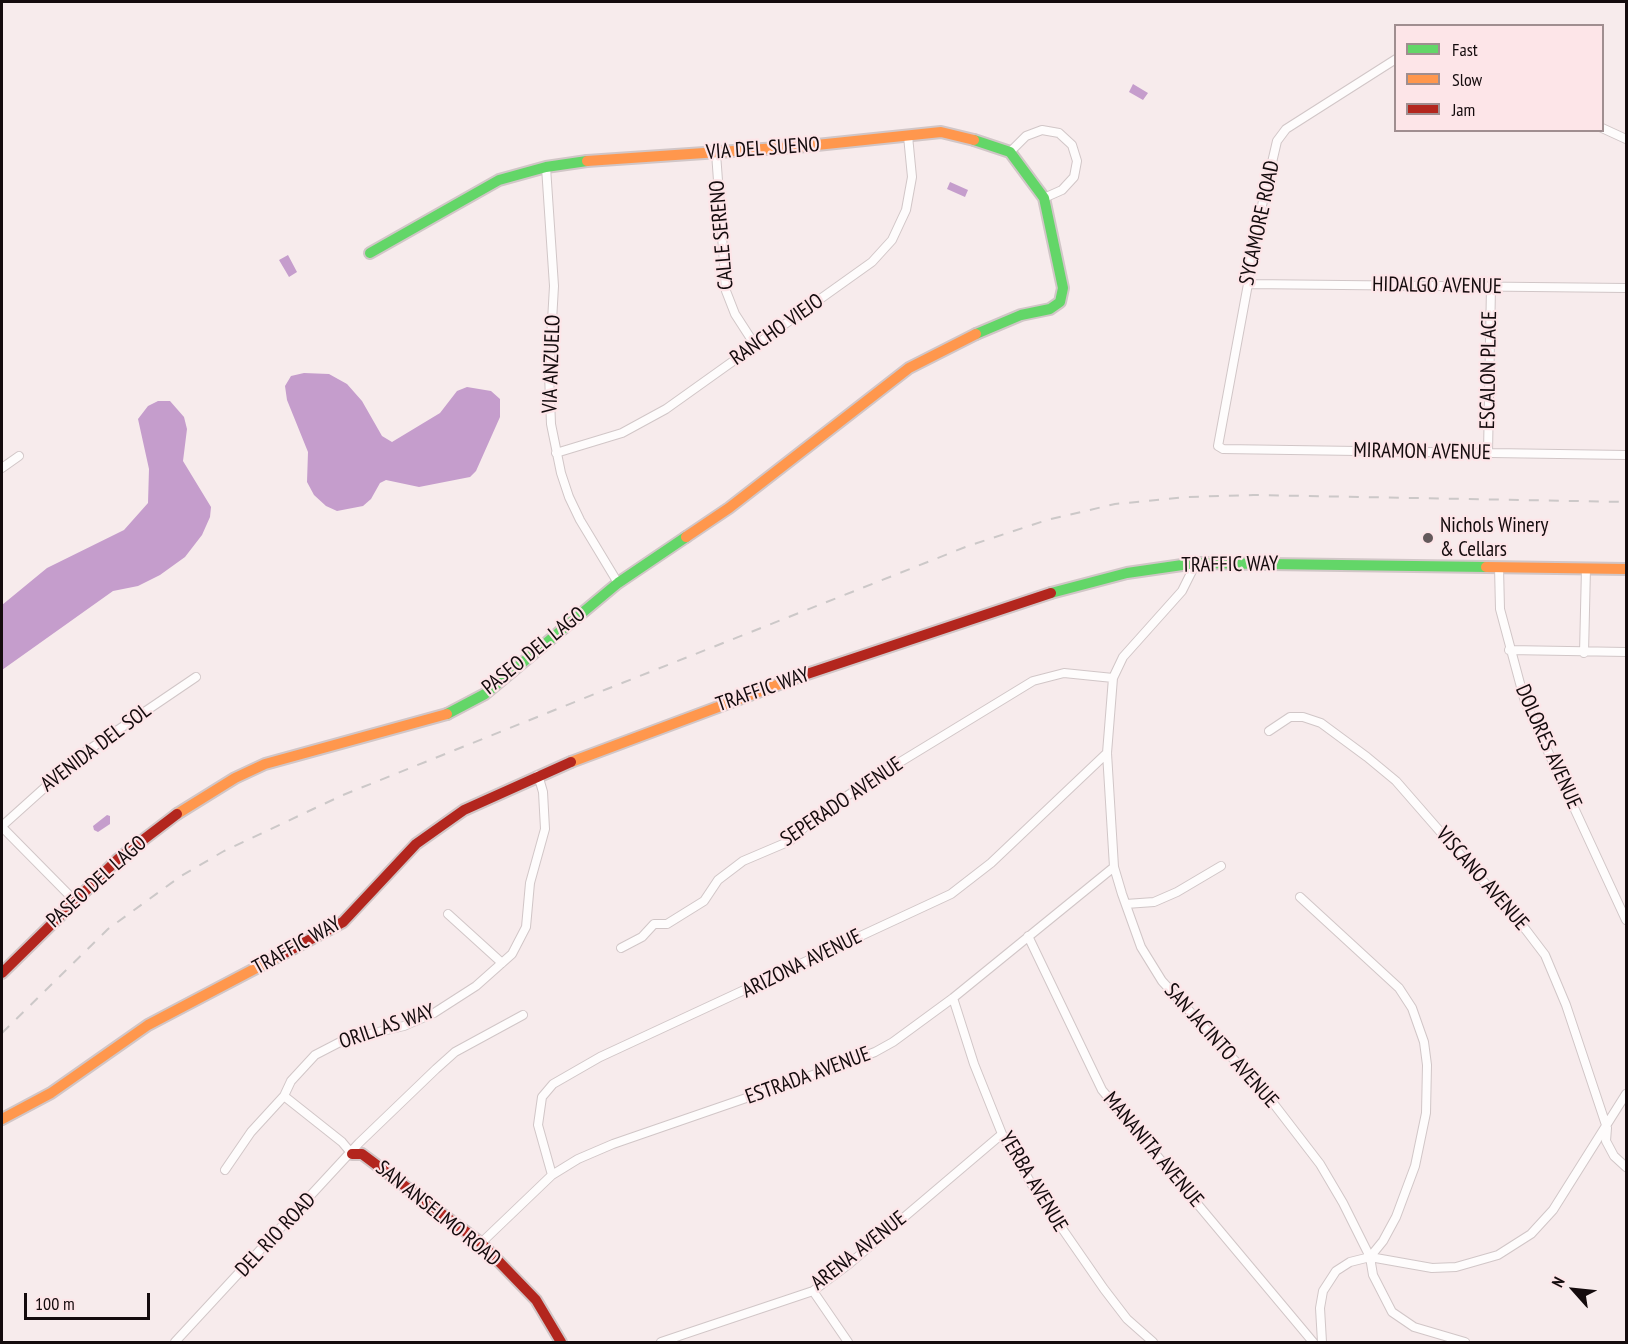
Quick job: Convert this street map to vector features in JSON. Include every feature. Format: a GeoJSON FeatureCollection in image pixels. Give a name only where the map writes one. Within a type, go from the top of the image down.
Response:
{"type":"FeatureCollection","features":[{"type":"Feature","properties":{"kind":"street","name":"SYCAMORE ROAD"},"geometry":{"type":"LineString","coordinates":[[1218,446],[1248,284],[1250,257],[1277,141],[1286,129],[1394,60]]}},
{"type":"Feature","properties":{"kind":"street"},"geometry":{"type":"LineString","coordinates":[[1604,129],[1626,139]]}},
{"type":"Feature","properties":{"kind":"street"},"geometry":{"type":"LineString","coordinates":[[1010,152],[1026,136],[1042,130],[1059,134],[1071,145],[1077,161],[1074,177],[1062,190],[1044,198]]}},
{"type":"Feature","properties":{"kind":"street","name":"VIA DEL SUENO"},"geometry":{"type":"LineString","coordinates":[[370,253],[478,190],[499,180],[546,167],[574,162],[716,153],[932,132],[960,134],[979,139],[1010,152],[1026,171],[1044,198],[1063,288],[1060,302]]}},
{"type":"Feature","properties":{"kind":"street","name":"RANCHO VIEJO"},"geometry":{"type":"LineString","coordinates":[[556,453],[598,441],[644,422],[864,268],[892,240],[906,210],[911,189],[908,136]]}},
{"type":"Feature","properties":{"kind":"street","name":"CALLE SERENO"},"geometry":{"type":"LineString","coordinates":[[716,153],[726,291],[735,314],[755,345]]}},
{"type":"Feature","properties":{"kind":"street","name":"VIA ANZUELO"},"geometry":{"type":"LineString","coordinates":[[546,167],[554,297],[549,399],[556,453],[580,520],[618,583]]}},
{"type":"Feature","properties":{"kind":"street","name":"HIDALGO AVENUE"},"geometry":{"type":"LineString","coordinates":[[1248,284],[1626,288]]}},
{"type":"Feature","properties":{"kind":"street","name":"ESCALON PLACE"},"geometry":{"type":"LineString","coordinates":[[1488,453],[1491,286]]}},
{"type":"Feature","properties":{"kind":"street","name":"PASEO DEL LAGO"},"geometry":{"type":"LineString","coordinates":[[2,973],[118,859],[166,821],[235,778],[283,759],[453,712],[503,680],[618,583],[729,508],[909,368],[983,330],[1021,315],[1050,309],[1060,302]]}},
{"type":"Feature","properties":{"kind":"street","name":"MIRAMON AVENUE"},"geometry":{"type":"LineString","coordinates":[[1218,446],[1223,449],[1626,455]]}},
{"type":"Feature","properties":{"kind":"street"},"geometry":{"type":"LineString","coordinates":[[2,468],[19,456]]}},
{"type":"Feature","properties":{"kind":"street","name":"TRAFFIC WAY"},"geometry":{"type":"LineString","coordinates":[[2,1119],[51,1093],[148,1025],[343,922],[431,831],[464,810],[538,775],[775,685],[1053,592],[1127,573],[1196,563],[1626,569]]}},
{"type":"Feature","properties":{"kind":"street","name":"SAN JACINTO AVENUE"},"geometry":{"type":"LineString","coordinates":[[1196,563],[1182,591],[1123,657],[1113,678],[1107,753],[1114,867],[1126,904],[1141,947],[1162,981],[1291,1124],[1344,1203],[1370,1257],[1381,1294],[1392,1312],[1400,1320],[1440,1337],[1465,1342]]}},
{"type":"Feature","properties":{"kind":"street","name":"DOLORES AVENUE"},"geometry":{"type":"LineString","coordinates":[[1499,567],[1500,609],[1509,650],[1525,702],[1626,920]]}},
{"type":"Feature","properties":{"kind":"street"},"geometry":{"type":"LineString","coordinates":[[1584,653],[1586,568]]}},
{"type":"Feature","properties":{"kind":"street"},"geometry":{"type":"LineString","coordinates":[[1509,650],[1626,652]]}},
{"type":"Feature","properties":{"kind":"street","name":"SEPERADO AVENUE"},"geometry":{"type":"LineString","coordinates":[[621,948],[642,938],[654,924],[667,924],[704,901],[718,880],[743,861],[790,841],[814,817],[1023,686],[1042,677],[1064,673],[1113,678]]}},
{"type":"Feature","properties":{"kind":"street","name":"AVENIDA DEL SOL"},"geometry":{"type":"LineString","coordinates":[[2,826],[81,755],[196,676]]}},
{"type":"Feature","properties":{"kind":"street","name":"VISCANO AVENUE"},"geometry":{"type":"LineString","coordinates":[[1269,731],[1290,717],[1303,717],[1321,723],[1358,750],[1396,780],[1511,912],[1545,955],[1607,1128],[1606,1141],[1614,1156],[1626,1167]]}},
{"type":"Feature","properties":{"kind":"street","name":"ARIZONA AVENUE"},"geometry":{"type":"LineString","coordinates":[[552,1175],[538,1125],[542,1097],[553,1084],[600,1058],[951,894],[991,864],[1107,753]]}},
{"type":"Feature","properties":{"kind":"street","name":"ORILLAS WAY"},"geometry":{"type":"LineString","coordinates":[[225,1170],[251,1132],[284,1096],[299,1072],[323,1050],[344,1040],[420,1020],[459,999],[502,963],[516,948],[526,927],[530,882],[543,844],[546,822],[543,792],[538,775]]}},
{"type":"Feature","properties":{"kind":"street"},"geometry":{"type":"LineString","coordinates":[[2,826],[74,900]]}},
{"type":"Feature","properties":{"kind":"street"},"geometry":{"type":"LineString","coordinates":[[1126,904],[1154,902],[1177,892],[1221,866]]}},
{"type":"Feature","properties":{"kind":"street","name":"ESTRADA AVENUE"},"geometry":{"type":"LineString","coordinates":[[481,1243],[552,1175],[578,1159],[613,1144],[875,1052],[911,1030],[1114,867]]}},
{"type":"Feature","properties":{"kind":"street"},"geometry":{"type":"LineString","coordinates":[[1300,897],[1398,988],[1412,1008],[1424,1041],[1427,1095],[1417,1157],[1395,1217],[1383,1241],[1370,1257]]}},
{"type":"Feature","properties":{"kind":"street"},"geometry":{"type":"LineString","coordinates":[[448,914],[502,963]]}},
{"type":"Feature","properties":{"kind":"street","name":"MANANITA AVENUE"},"geometry":{"type":"LineString","coordinates":[[1028,936],[1102,1090],[1313,1342]]}},
{"type":"Feature","properties":{"kind":"street","name":"YERBA AVENUE"},"geometry":{"type":"LineString","coordinates":[[952,998],[974,1064],[1002,1134],[1067,1239],[1121,1311],[1153,1342]]}},
{"type":"Feature","properties":{"kind":"street"},"geometry":{"type":"LineString","coordinates":[[284,1096],[342,1142],[352,1154],[359,1143],[455,1052],[523,1015]]}},
{"type":"Feature","properties":{"kind":"street"},"geometry":{"type":"LineString","coordinates":[[1322,1342],[1320,1308],[1326,1285],[1342,1267],[1361,1258],[1370,1257],[1432,1268],[1456,1267],[1498,1256],[1541,1225],[1607,1128],[1626,1094]]}},
{"type":"Feature","properties":{"kind":"street","name":"ARENA AVENUE"},"geometry":{"type":"LineString","coordinates":[[661,1342],[813,1291],[849,1264],[1002,1134]]}},
{"type":"Feature","properties":{"kind":"street","name":"SAN ANSELMO ROAD"},"geometry":{"type":"LineString","coordinates":[[352,1154],[362,1154],[481,1243],[536,1300],[561,1342]]}},
{"type":"Feature","properties":{"kind":"street","name":"DEL RIO ROAD"},"geometry":{"type":"LineString","coordinates":[[175,1342],[352,1154]]}},
{"type":"Feature","properties":{"kind":"street"},"geometry":{"type":"LineString","coordinates":[[813,1291],[848,1342]]}},
{"type":"Feature","properties":{"kind":"shaded area"},"geometry":{"type":"Polygon","coordinates":[[[1133,84],[1148,93],[1143,100],[1129,92],[1133,84]]]}},
{"type":"Feature","properties":{"kind":"shaded area"},"geometry":{"type":"Polygon","coordinates":[[[950,182],[968,190],[965,197],[947,189],[950,182]]]}},
{"type":"Feature","properties":{"kind":"shaded area"},"geometry":{"type":"Polygon","coordinates":[[[288,255],[297,272],[289,277],[279,260],[288,255]]]}},
{"type":"Feature","properties":{"kind":"shaded area"},"geometry":{"type":"Polygon","coordinates":[[[304,373],[329,374],[347,384],[362,401],[382,436],[392,442],[440,413],[457,391],[467,387],[491,391],[500,399],[500,417],[476,471],[470,477],[419,487],[386,480],[380,483],[371,499],[363,506],[337,511],[326,506],[314,495],[307,482],[308,452],[287,400],[285,386],[291,376],[304,373]]]}},
{"type":"Feature","properties":{"kind":"shaded area"},"geometry":{"type":"Polygon","coordinates":[[[158,401],[170,401],[184,417],[187,429],[183,461],[211,507],[210,517],[202,535],[185,557],[160,575],[138,586],[113,591],[2,670],[2,605],[47,568],[124,530],[148,503],[149,469],[138,419],[148,406],[158,401]]]}},
{"type":"Feature","properties":{"kind":"shaded area"},"geometry":{"type":"Polygon","coordinates":[[[107,815],[110,816],[110,824],[98,832],[94,830],[93,826],[107,815]]]}},
{"type":"Feature","properties":{"kind":"railway"},"geometry":{"type":"LineString","coordinates":[[2,1033],[108,929],[181,876],[224,851],[343,795],[968,546],[1047,520],[1115,504],[1188,497],[1253,495],[1626,502]]}},
{"type":"Feature","properties":{"kind":"traffic: fast"},"geometry":{"type":"LineString","coordinates":[[974,140],[1010,152],[1044,198],[1063,288],[1060,302],[1050,309],[1021,315],[976,334]]}},
{"type":"Feature","properties":{"kind":"traffic: fast"},"geometry":{"type":"LineString","coordinates":[[370,253],[499,180],[546,167],[587,161]]}},
{"type":"Feature","properties":{"kind":"traffic: fast"},"geometry":{"type":"LineString","coordinates":[[447,714],[485,694],[618,583],[686,537]]}},
{"type":"Feature","properties":{"kind":"traffic: fast"},"geometry":{"type":"LineString","coordinates":[[1051,593],[1127,573],[1196,563],[1486,567]]}},
{"type":"Feature","properties":{"kind":"traffic: slow"},"geometry":{"type":"LineString","coordinates":[[587,161],[807,146],[941,132],[974,140]]}},
{"type":"Feature","properties":{"kind":"traffic: slow"},"geometry":{"type":"LineString","coordinates":[[686,537],[729,508],[909,368],[976,334]]}},
{"type":"Feature","properties":{"kind":"traffic: slow"},"geometry":{"type":"LineString","coordinates":[[1486,567],[1626,569]]}},
{"type":"Feature","properties":{"kind":"traffic: slow"},"geometry":{"type":"LineString","coordinates":[[571,762],[801,676]]}},
{"type":"Feature","properties":{"kind":"traffic: slow"},"geometry":{"type":"LineString","coordinates":[[177,814],[235,778],[265,764],[447,714]]}},
{"type":"Feature","properties":{"kind":"traffic: slow"},"geometry":{"type":"LineString","coordinates":[[2,1119],[51,1093],[148,1025],[281,955]]}},
{"type":"Feature","properties":{"kind":"traffic: jam"},"geometry":{"type":"LineString","coordinates":[[801,676],[1051,593]]}},
{"type":"Feature","properties":{"kind":"traffic: jam"},"geometry":{"type":"LineString","coordinates":[[281,955],[343,922],[416,844],[464,810],[571,762]]}},
{"type":"Feature","properties":{"kind":"traffic: jam"},"geometry":{"type":"LineString","coordinates":[[2,973],[118,859],[177,814]]}},
{"type":"Feature","properties":{"kind":"traffic: jam"},"geometry":{"type":"LineString","coordinates":[[352,1154],[362,1154],[481,1243],[536,1300],[561,1342]]}},
{"type":"Feature","properties":{"kind":"place","name":"Nichols Winery & Cellars"},"geometry":{"type":"Point","coordinates":[1428,538]}}]}
